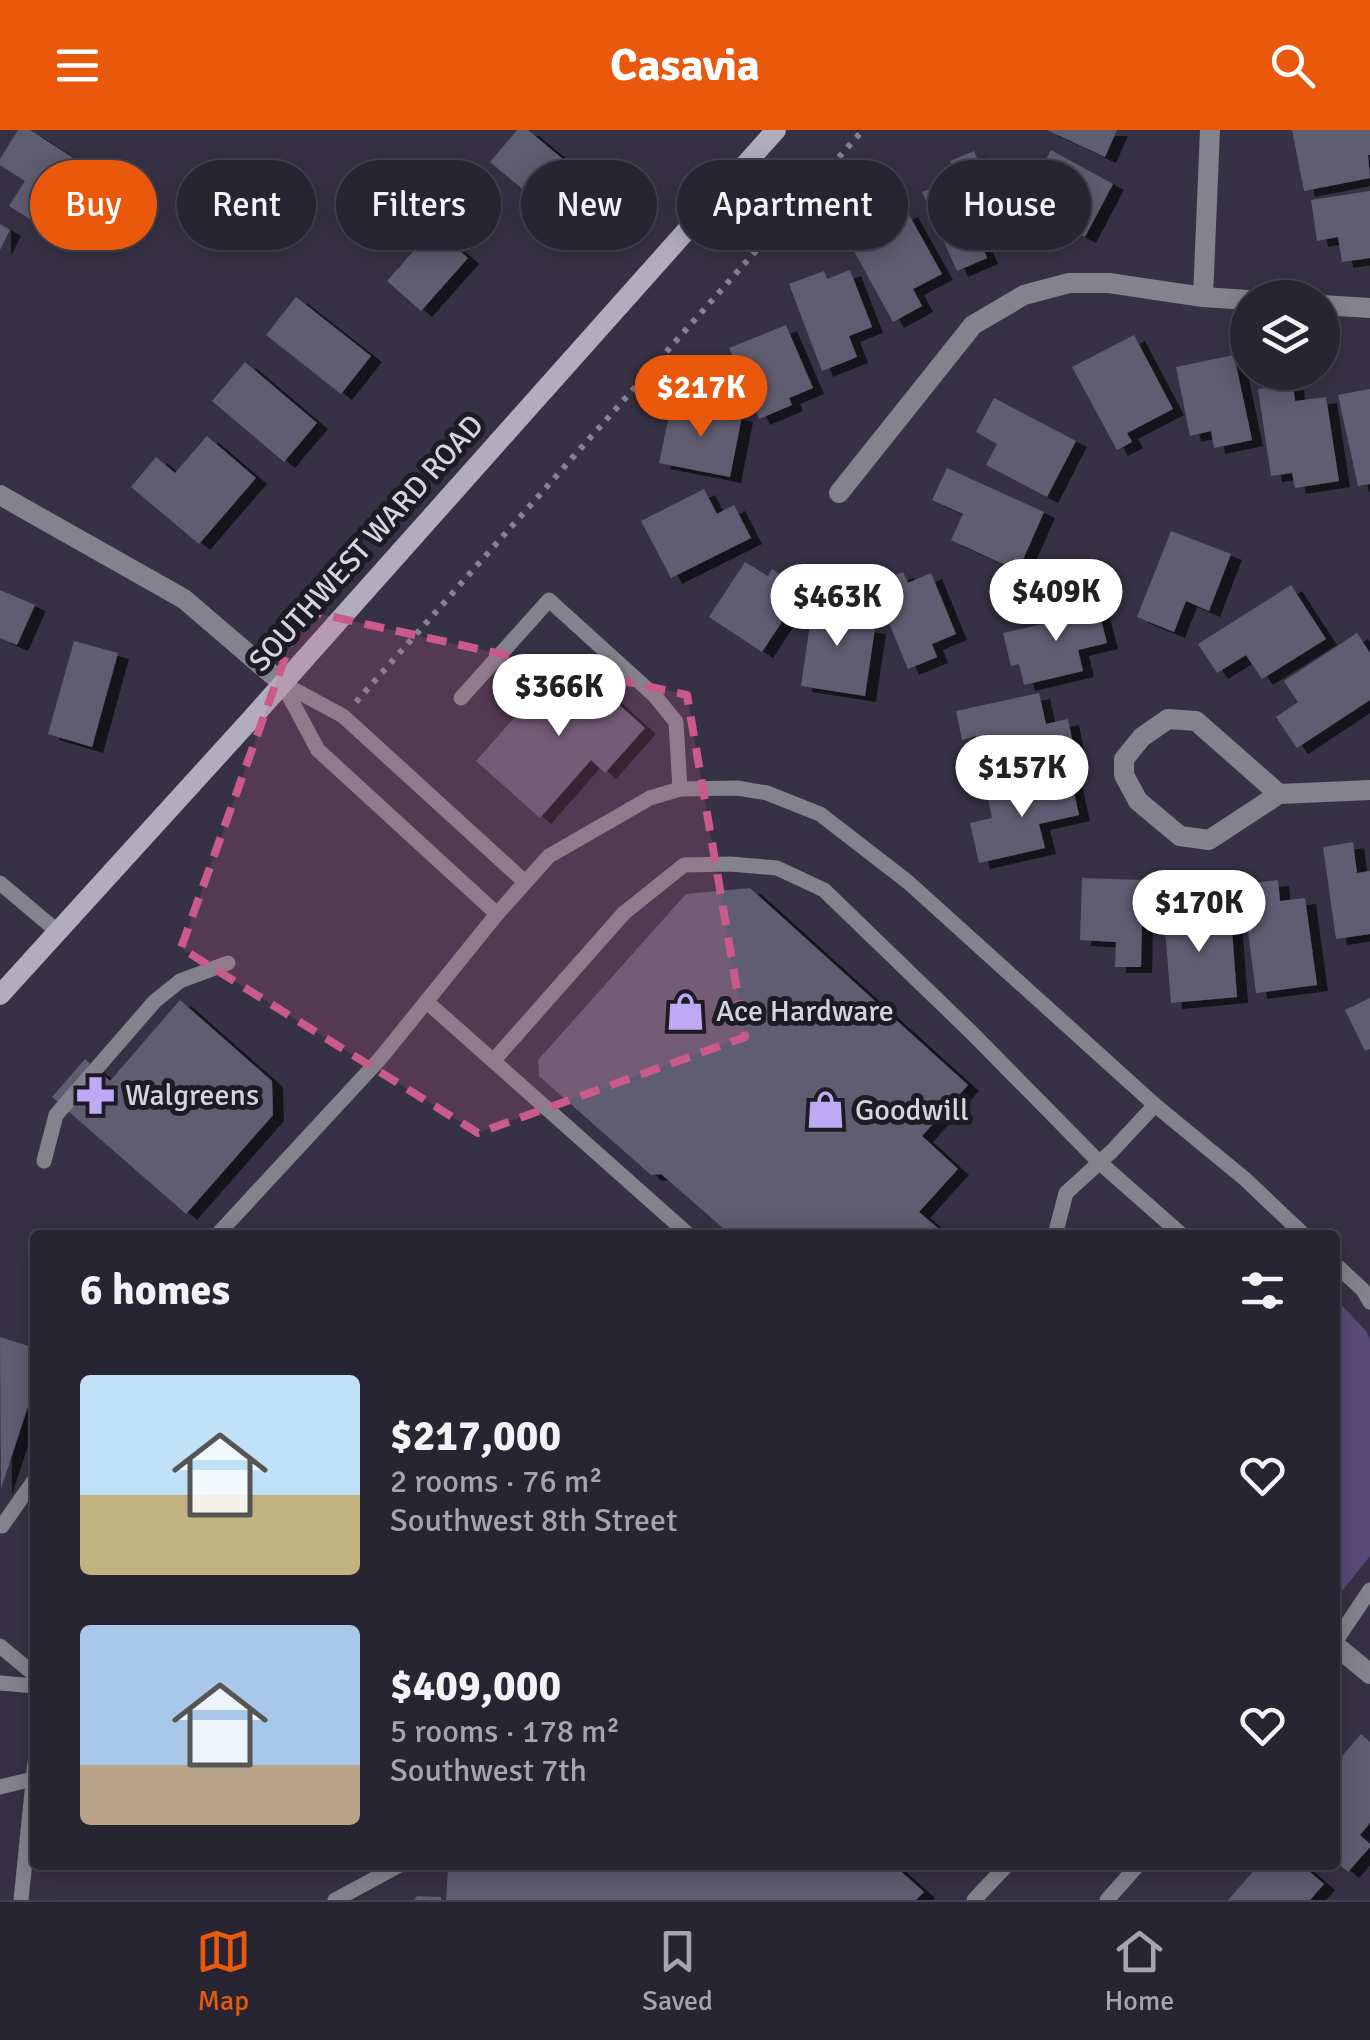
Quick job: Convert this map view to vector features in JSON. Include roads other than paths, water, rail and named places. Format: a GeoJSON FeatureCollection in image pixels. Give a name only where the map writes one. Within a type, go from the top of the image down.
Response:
{"type":"FeatureCollection","features":[{"type":"Feature","properties":{"kind":"main road","name":"SOUTHWEST WARD ROAD"},"geometry":{"type":"LineString","coordinates":[[0,995],[776,130]]}},
{"type":"Feature","properties":{"kind":"street"},"geometry":{"type":"LineString","coordinates":[[1203,298],[1210,130]]}},
{"type":"Feature","properties":{"kind":"street"},"geometry":{"type":"LineString","coordinates":[[839,492],[973,325],[1024,296],[1069,283],[1109,283],[1230,299]]}},
{"type":"Feature","properties":{"kind":"street"},"geometry":{"type":"LineString","coordinates":[[1340,306],[1370,308]]}},
{"type":"Feature","properties":{"kind":"street"},"geometry":{"type":"LineString","coordinates":[[0,495],[184,600],[282,683]]}},
{"type":"Feature","properties":{"kind":"street"},"geometry":{"type":"LineString","coordinates":[[1279,794],[1196,721],[1168,719],[1142,737],[1124,760],[1124,775],[1138,801],[1180,836],[1208,840],[1279,794],[1370,790]]}},
{"type":"Feature","properties":{"kind":"street"},"geometry":{"type":"LineString","coordinates":[[1340,1648],[1370,1674]]}},
{"type":"Feature","properties":{"kind":"lane"},"geometry":{"type":"LineString","coordinates":[[461,698],[549,600],[655,696],[676,722],[680,790]]}},
{"type":"Feature","properties":{"kind":"lane"},"geometry":{"type":"LineString","coordinates":[[282,683],[343,716],[525,882]]}},
{"type":"Feature","properties":{"kind":"lane"},"geometry":{"type":"LineString","coordinates":[[282,683],[318,750],[498,914]]}},
{"type":"Feature","properties":{"kind":"lane"},"geometry":{"type":"LineString","coordinates":[[222,1230],[379,1060],[549,856],[650,798],[680,790],[737,788],[768,793],[820,814],[908,882],[1299,1230]]}},
{"type":"Feature","properties":{"kind":"lane"},"geometry":{"type":"LineString","coordinates":[[494,1060],[624,913],[684,865],[777,868],[824,890],[1099,1162],[1176,1230]]}},
{"type":"Feature","properties":{"kind":"lane"},"geometry":{"type":"LineString","coordinates":[[0,883],[57,930]]}},
{"type":"Feature","properties":{"kind":"lane"},"geometry":{"type":"LineString","coordinates":[[44,1161],[56,1115],[155,1001],[180,981],[228,963]]}},
{"type":"Feature","properties":{"kind":"lane"},"geometry":{"type":"LineString","coordinates":[[427,1002],[683,1230]]}},
{"type":"Feature","properties":{"kind":"lane"},"geometry":{"type":"LineString","coordinates":[[1056,1230],[1066,1193],[1155,1105]]}},
{"type":"Feature","properties":{"kind":"lane"},"geometry":{"type":"LineString","coordinates":[[1340,1269],[1370,1302]]}},
{"type":"Feature","properties":{"kind":"lane"},"geometry":{"type":"LineString","coordinates":[[0,1526],[30,1485]]}},
{"type":"Feature","properties":{"kind":"lane"},"geometry":{"type":"LineString","coordinates":[[1340,1636],[1370,1590]]}},
{"type":"Feature","properties":{"kind":"lane"},"geometry":{"type":"LineString","coordinates":[[0,1646],[30,1671]]}},
{"type":"Feature","properties":{"kind":"lane"},"geometry":{"type":"LineString","coordinates":[[0,1683],[30,1686]]}},
{"type":"Feature","properties":{"kind":"lane"},"geometry":{"type":"LineString","coordinates":[[0,1787],[30,1773]]}},
{"type":"Feature","properties":{"kind":"lane"},"geometry":{"type":"LineString","coordinates":[[21,1900],[30,1811]]}},
{"type":"Feature","properties":{"kind":"lane"},"geometry":{"type":"LineString","coordinates":[[335,1900],[391,1870]]}},
{"type":"Feature","properties":{"kind":"lane"},"geometry":{"type":"LineString","coordinates":[[974,1900],[1002,1870]]}},
{"type":"Feature","properties":{"kind":"lane"},"geometry":{"type":"LineString","coordinates":[[1107,1900],[1134,1870]]}},
{"type":"Feature","properties":{"kind":"place","name":"Ace Hardware"},"geometry":{"type":"Point","coordinates":[686,1011]}},
{"type":"Feature","properties":{"kind":"place","name":"Walgreens"},"geometry":{"type":"Point","coordinates":[95,1095]}},
{"type":"Feature","properties":{"kind":"place","name":"Goodwill"},"geometry":{"type":"Point","coordinates":[825,1110]}}]}
